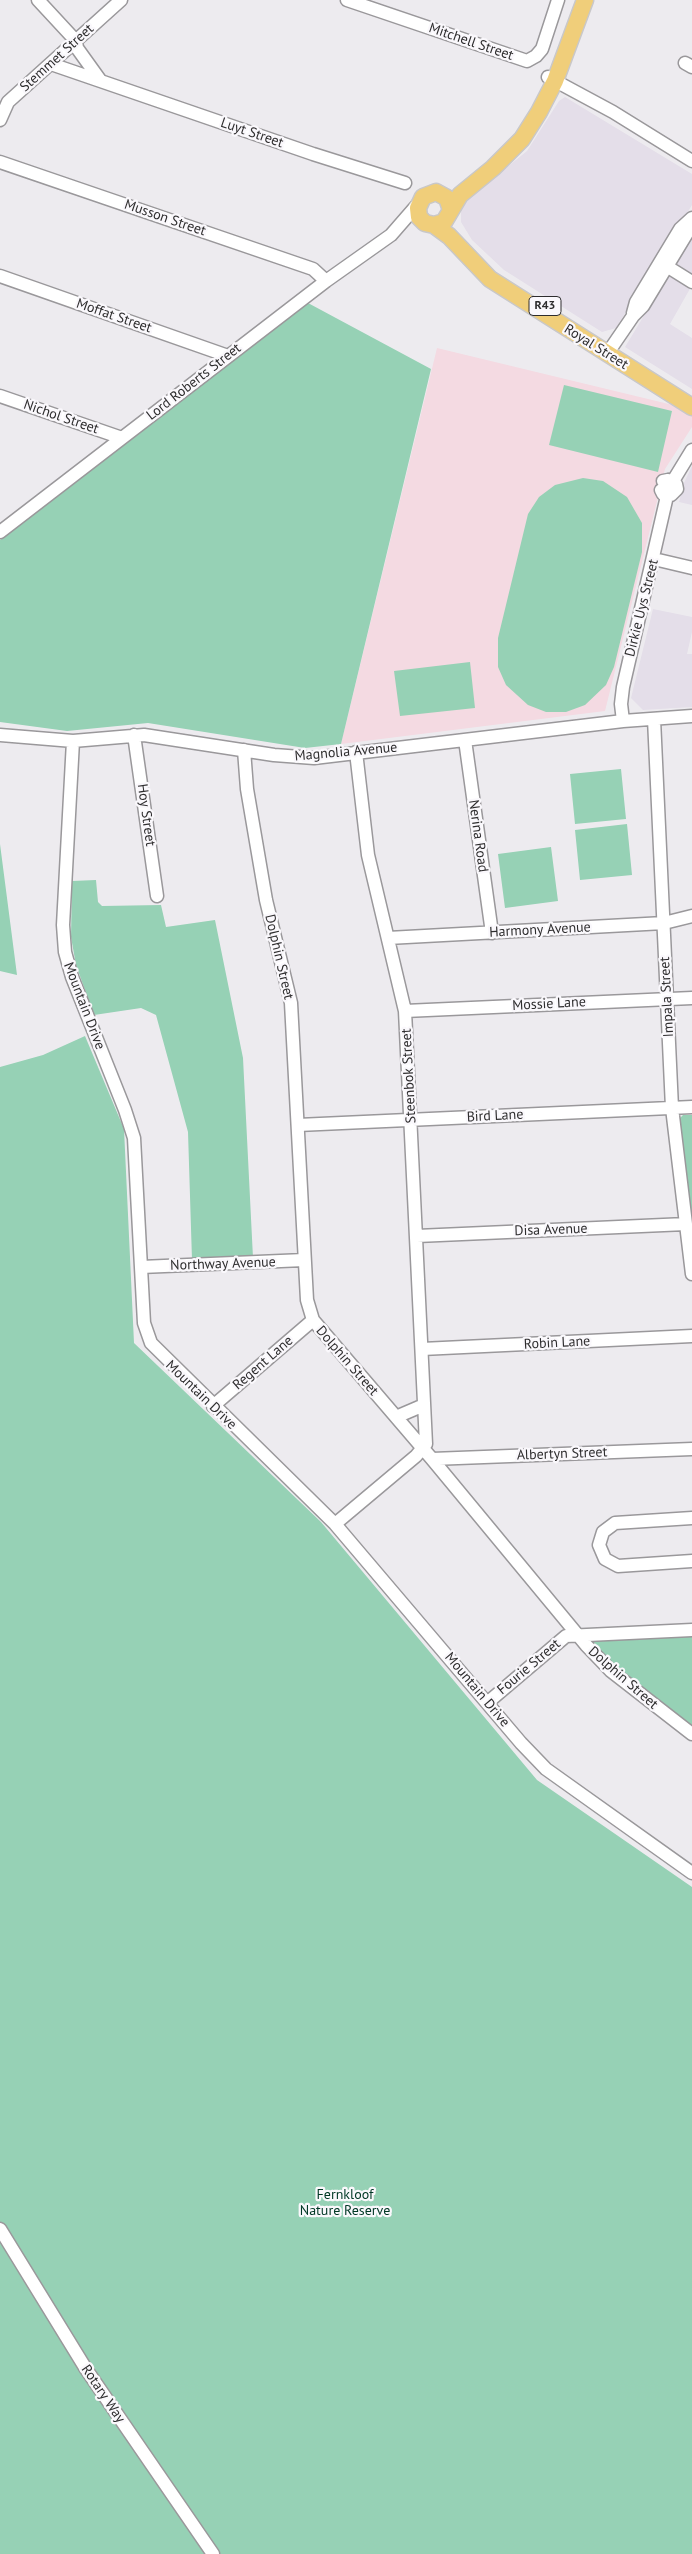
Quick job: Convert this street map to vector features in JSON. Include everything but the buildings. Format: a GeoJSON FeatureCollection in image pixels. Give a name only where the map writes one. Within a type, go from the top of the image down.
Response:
{"type":"FeatureCollection","features":[{"type":"Feature","properties":{"kind":"main road","name":"Lord Roberts Street"},"geometry":{"type":"LineString","coordinates":[[431,225],[444,222],[460,195],[493,168],[522,139],[540,112],[578,0]]}},
{"type":"Feature","properties":{"kind":"main road","name":"Lord Roberts Street"},"geometry":{"type":"LineString","coordinates":[[418,204],[427,194],[454,189],[500,150],[531,111],[552,79],[585,0]]}},
{"type":"Feature","properties":{"kind":"main road","name":"R43"},"geometry":{"type":"LineString","coordinates":[[439,193],[447,198],[450,213]]}},
{"type":"Feature","properties":{"kind":"main road","name":"R43"},"geometry":{"type":"LineString","coordinates":[[418,204],[420,217],[431,225]]}},
{"type":"Feature","properties":{"kind":"main road","name":"Royal Street"},"geometry":{"type":"LineString","coordinates":[[450,213],[456,232],[466,248],[493,274],[692,407]]}},
{"type":"Feature","properties":{"kind":"main road","name":"Royal Street"},"geometry":{"type":"LineString","coordinates":[[431,225],[449,236],[490,279],[609,350],[692,396]]}},
{"type":"Feature","properties":{"kind":"street"},"geometry":{"type":"LineString","coordinates":[[38,0],[76,41],[77,48],[100,80]]}},
{"type":"Feature","properties":{"kind":"street","name":"Stemmet Street"},"geometry":{"type":"LineString","coordinates":[[0,120],[4,97],[51,64],[121,0]]}},
{"type":"Feature","properties":{"kind":"street","name":"Mitchell Street"},"geometry":{"type":"LineString","coordinates":[[348,0],[527,61],[536,56],[542,49],[558,0]]}},
{"type":"Feature","properties":{"kind":"street","name":"Luyt Street"},"geometry":{"type":"LineString","coordinates":[[51,64],[313,154],[405,182]]}},
{"type":"Feature","properties":{"kind":"street"},"geometry":{"type":"LineString","coordinates":[[552,79],[613,112],[692,161]]}},
{"type":"Feature","properties":{"kind":"street","name":"Musson Street"},"geometry":{"type":"LineString","coordinates":[[0,162],[313,269],[326,281]]}},
{"type":"Feature","properties":{"kind":"street","name":"Lord Roberts Street"},"geometry":{"type":"LineString","coordinates":[[0,532],[326,281],[391,235],[418,204]]}},
{"type":"Feature","properties":{"kind":"street"},"geometry":{"type":"LineString","coordinates":[[633,316],[636,302],[680,229],[692,218]]}},
{"type":"Feature","properties":{"kind":"street","name":"Lord Roberts Street"},"geometry":{"type":"LineString","coordinates":[[391,235],[431,225]]}},
{"type":"Feature","properties":{"kind":"street"},"geometry":{"type":"LineString","coordinates":[[609,350],[633,316],[643,306],[692,225]]}},
{"type":"Feature","properties":{"kind":"street"},"geometry":{"type":"LineString","coordinates":[[668,267],[692,282]]}},
{"type":"Feature","properties":{"kind":"street","name":"Moffat Street"},"geometry":{"type":"LineString","coordinates":[[0,276],[228,356]]}},
{"type":"Feature","properties":{"kind":"street","name":"Nichol Street"},"geometry":{"type":"LineString","coordinates":[[0,396],[122,438]]}},
{"type":"Feature","properties":{"kind":"street","name":"Dirkie Uys Street"},"geometry":{"type":"LineString","coordinates":[[624,721],[621,704],[623,687],[667,496],[675,493],[676,484],[673,481],[692,450]]}},
{"type":"Feature","properties":{"kind":"street"},"geometry":{"type":"LineString","coordinates":[[654,558],[692,568]]}},
{"type":"Feature","properties":{"kind":"street","name":"Magnolia Avenue"},"geometry":{"type":"LineString","coordinates":[[0,735],[73,741],[134,735],[294,758],[624,721],[692,716]]}},
{"type":"Feature","properties":{"kind":"street","name":"Impala Street"},"geometry":{"type":"LineString","coordinates":[[654,719],[672,1108],[692,1274]]}},
{"type":"Feature","properties":{"kind":"street","name":"Hoy Street"},"geometry":{"type":"LineString","coordinates":[[134,735],[157,896]]}},
{"type":"Feature","properties":{"kind":"street","name":"Nerina Road"},"geometry":{"type":"LineString","coordinates":[[465,740],[492,933]]}},
{"type":"Feature","properties":{"kind":"street","name":"Mountain Drive"},"geometry":{"type":"LineString","coordinates":[[73,741],[74,765],[63,925],[65,952],[72,977],[131,1128],[136,1164],[144,1323],[148,1337],[158,1352],[335,1524],[546,1769],[692,1873]]}},
{"type":"Feature","properties":{"kind":"street","name":"Dolphin Street"},"geometry":{"type":"LineString","coordinates":[[244,750],[247,789],[266,900],[290,1003],[304,1260],[307,1300],[313,1320],[432,1459],[578,1635],[611,1671],[692,1734]]}},
{"type":"Feature","properties":{"kind":"street","name":"Steenbok Street"},"geometry":{"type":"LineString","coordinates":[[356,752],[368,855],[405,1011],[426,1444],[422,1448]]}},
{"type":"Feature","properties":{"kind":"street","name":"Harmony Avenue"},"geometry":{"type":"LineString","coordinates":[[388,938],[664,923],[692,916]]}},
{"type":"Feature","properties":{"kind":"street","name":"Mossie Lane"},"geometry":{"type":"LineString","coordinates":[[405,1011],[692,998]]}},
{"type":"Feature","properties":{"kind":"street","name":"Bird Lane"},"geometry":{"type":"LineString","coordinates":[[298,1126],[692,1107]]}},
{"type":"Feature","properties":{"kind":"street","name":"Disa Avenue"},"geometry":{"type":"LineString","coordinates":[[416,1236],[686,1224]]}},
{"type":"Feature","properties":{"kind":"street","name":"Northway Avenue"},"geometry":{"type":"LineString","coordinates":[[141,1267],[304,1260]]}},
{"type":"Feature","properties":{"kind":"street","name":"Regent Lane"},"geometry":{"type":"LineString","coordinates":[[213,1406],[313,1320]]}},
{"type":"Feature","properties":{"kind":"street","name":"Robin Lane"},"geometry":{"type":"LineString","coordinates":[[422,1349],[692,1336]]}},
{"type":"Feature","properties":{"kind":"street"},"geometry":{"type":"LineString","coordinates":[[396,1417],[424,1405]]}},
{"type":"Feature","properties":{"kind":"street"},"geometry":{"type":"LineString","coordinates":[[335,1524],[416,1456],[422,1448]]}},
{"type":"Feature","properties":{"kind":"street","name":"Albertyn Street"},"geometry":{"type":"LineString","coordinates":[[432,1459],[692,1449]]}},
{"type":"Feature","properties":{"kind":"street"},"geometry":{"type":"LineString","coordinates":[[692,1518],[615,1523],[603,1532],[599,1545],[605,1559],[618,1566],[692,1561]]}},
{"type":"Feature","properties":{"kind":"street","name":"Fourie Street"},"geometry":{"type":"LineString","coordinates":[[488,1703],[566,1636],[692,1630]]}},
{"type":"Feature","properties":{"kind":"street","name":"Rotary Way"},"geometry":{"type":"LineString","coordinates":[[0,2229],[86,2369],[213,2554]]}},
{"type":"Feature","properties":{"kind":"shaded area"},"geometry":{"type":"Polygon","coordinates":[[[565,97],[692,174],[692,205],[616,328],[602,332],[504,270],[472,240],[461,222],[461,211],[465,201],[527,151],[559,101],[565,97]]]}},
{"type":"Feature","properties":{"kind":"shaded area"},"geometry":{"type":"Polygon","coordinates":[[[692,238],[692,274],[676,265],[692,238]]]}},
{"type":"Feature","properties":{"kind":"shaded area"},"geometry":{"type":"Polygon","coordinates":[[[668,276],[672,276],[691,287],[670,324],[692,338],[692,389],[625,347],[668,276]]]}},
{"type":"Feature","properties":{"kind":"shaded area"},"geometry":{"type":"Polygon","coordinates":[[[437,348],[677,406],[692,415],[692,427],[665,469],[605,711],[341,744],[437,348]]]}},
{"type":"Feature","properties":{"kind":"shaded area"},"geometry":{"type":"Polygon","coordinates":[[[692,466],[692,505],[679,502],[684,483],[692,466]]]}},
{"type":"Feature","properties":{"kind":"shaded area"},"geometry":{"type":"Polygon","coordinates":[[[653,609],[692,617],[692,632],[687,654],[692,654],[692,707],[643,710],[631,698],[653,609]]]}},
{"type":"Feature","properties":{"kind":"green space"},"geometry":{"type":"Polygon","coordinates":[[[308,303],[431,369],[341,744],[305,748],[148,723],[67,731],[0,722],[0,540],[308,303]]]}},
{"type":"Feature","properties":{"kind":"green space"},"geometry":{"type":"Polygon","coordinates":[[[564,385],[672,411],[658,472],[549,445],[564,385]]]}},
{"type":"Feature","properties":{"kind":"green space"},"geometry":{"type":"Polygon","coordinates":[[[583,478],[603,481],[627,497],[642,523],[642,552],[614,667],[606,685],[585,705],[566,712],[546,712],[528,705],[506,685],[498,667],[498,638],[528,514],[539,497],[555,485],[583,478]]]}},
{"type":"Feature","properties":{"kind":"green space"},"geometry":{"type":"Polygon","coordinates":[[[470,662],[475,708],[400,716],[394,671],[470,662]]]}},
{"type":"Feature","properties":{"kind":"green space"},"geometry":{"type":"Polygon","coordinates":[[[621,769],[626,819],[575,824],[570,774],[621,769]]]}},
{"type":"Feature","properties":{"kind":"green space"},"geometry":{"type":"Polygon","coordinates":[[[627,824],[632,875],[580,880],[575,830],[627,824]]]}},
{"type":"Feature","properties":{"kind":"green space"},"geometry":{"type":"Polygon","coordinates":[[[0,844],[17,975],[0,971],[0,844]]]}},
{"type":"Feature","properties":{"kind":"green space"},"geometry":{"type":"Polygon","coordinates":[[[551,847],[558,901],[505,908],[498,854],[551,847]]]}},
{"type":"Feature","properties":{"kind":"green space"},"geometry":{"type":"Polygon","coordinates":[[[96,880],[98,902],[102,906],[161,905],[166,927],[215,920],[243,1058],[253,1258],[192,1260],[188,1132],[156,1015],[141,1008],[94,1015],[76,965],[71,937],[72,881],[96,880]]]}},
{"type":"Feature","properties":{"kind":"green space","name":"Fernkloof Nature Reserve"},"geometry":{"type":"Polygon","coordinates":[[[85,1036],[124,1129],[134,1343],[321,1522],[537,1780],[692,1887],[692,2554],[0,2554],[0,1067],[43,1055],[85,1036]]]}},
{"type":"Feature","properties":{"kind":"green space"},"geometry":{"type":"Polygon","coordinates":[[[683,1115],[692,1115],[692,1221],[680,1118],[683,1115]]]}},
{"type":"Feature","properties":{"kind":"green space"},"geometry":{"type":"Polygon","coordinates":[[[692,1635],[692,1728],[625,1676],[592,1644],[593,1641],[692,1635]]]}}]}
